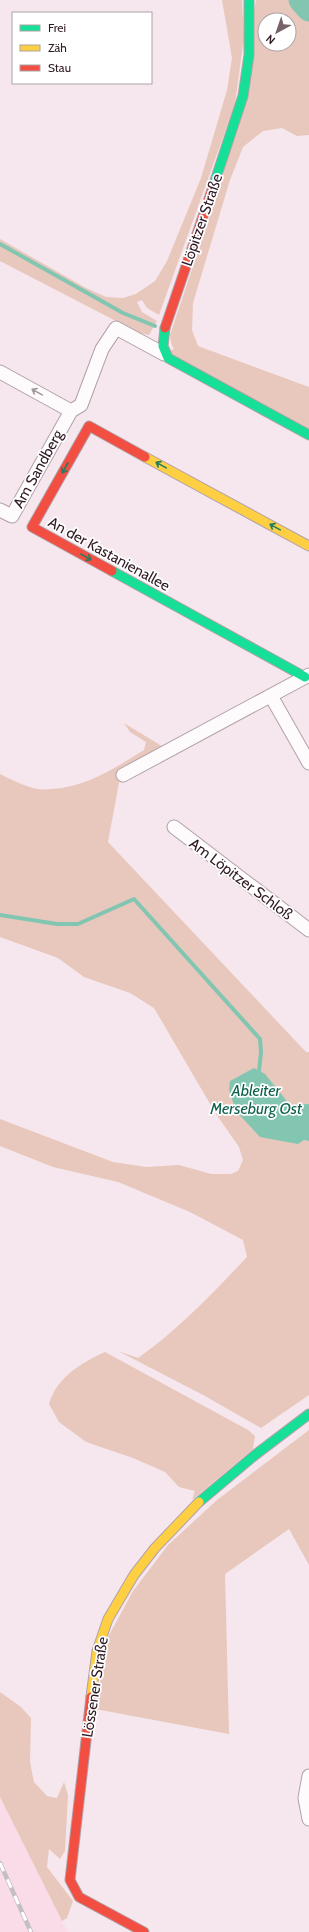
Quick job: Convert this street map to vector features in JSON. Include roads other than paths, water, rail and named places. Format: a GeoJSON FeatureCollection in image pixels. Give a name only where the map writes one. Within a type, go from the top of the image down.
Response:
{"type":"FeatureCollection","features":[{"type":"Feature","properties":{"kind":"street","name":"Löpitzer Straße"},"geometry":{"type":"LineString","coordinates":[[164,354],[163,345],[166,322],[247,87],[250,44],[249,0]]}},
{"type":"Feature","properties":{"kind":"street","name":"Am Sandberg"},"geometry":{"type":"LineString","coordinates":[[0,510],[12,516],[69,414],[81,405],[102,349],[116,328],[164,354]]}},
{"type":"Feature","properties":{"kind":"street"},"geometry":{"type":"LineString","coordinates":[[164,354],[168,358],[309,435]]}},
{"type":"Feature","properties":{"kind":"street"},"geometry":{"type":"LineString","coordinates":[[0,372],[69,414],[87,429],[89,426],[309,546]]}},
{"type":"Feature","properties":{"kind":"street","name":"An der Kastanienallee"},"geometry":{"type":"LineString","coordinates":[[87,429],[32,527],[307,676]]}},
{"type":"Feature","properties":{"kind":"street"},"geometry":{"type":"LineString","coordinates":[[12,516],[32,527]]}},
{"type":"Feature","properties":{"kind":"street"},"geometry":{"type":"LineString","coordinates":[[123,775],[307,676]]}},
{"type":"Feature","properties":{"kind":"street"},"geometry":{"type":"LineString","coordinates":[[271,696],[309,763]]}},
{"type":"Feature","properties":{"kind":"street","name":"Am Löpitzer Schloß"},"geometry":{"type":"LineString","coordinates":[[174,827],[309,930]]}},
{"type":"Feature","properties":{"kind":"street","name":"Lössener Straße"},"geometry":{"type":"LineString","coordinates":[[144,1932],[79,1897],[70,1880],[90,1706],[97,1659],[104,1628],[121,1595],[139,1568],[168,1532],[216,1487],[309,1414]]}},
{"type":"Feature","properties":{"kind":"street"},"geometry":{"type":"LineString","coordinates":[[309,1776],[305,1798],[309,1819]]}},
{"type":"Feature","properties":{"kind":"water","name":"Ableiter Merseburg Ost"},"geometry":{"type":"Polygon","coordinates":[[[254,1068],[265,1074],[290,1105],[309,1104],[309,1141],[304,1140],[298,1144],[260,1137],[236,1111],[229,1090],[230,1081],[254,1068]]]}},
{"type":"Feature","properties":{"kind":"waterway"},"geometry":{"type":"LineString","coordinates":[[301,0],[309,9]]}},
{"type":"Feature","properties":{"kind":"waterway"},"geometry":{"type":"LineString","coordinates":[[0,244],[123,313],[155,326]]}},
{"type":"Feature","properties":{"kind":"waterway","name":"Ableiter Merseburg Ost"},"geometry":{"type":"LineString","coordinates":[[0,915],[57,924],[78,924],[134,899],[260,1039],[261,1052],[259,1071]]}},
{"type":"Feature","properties":{"kind":"railway"},"geometry":{"type":"LineString","coordinates":[[0,1863],[31,1932]]}}]}
